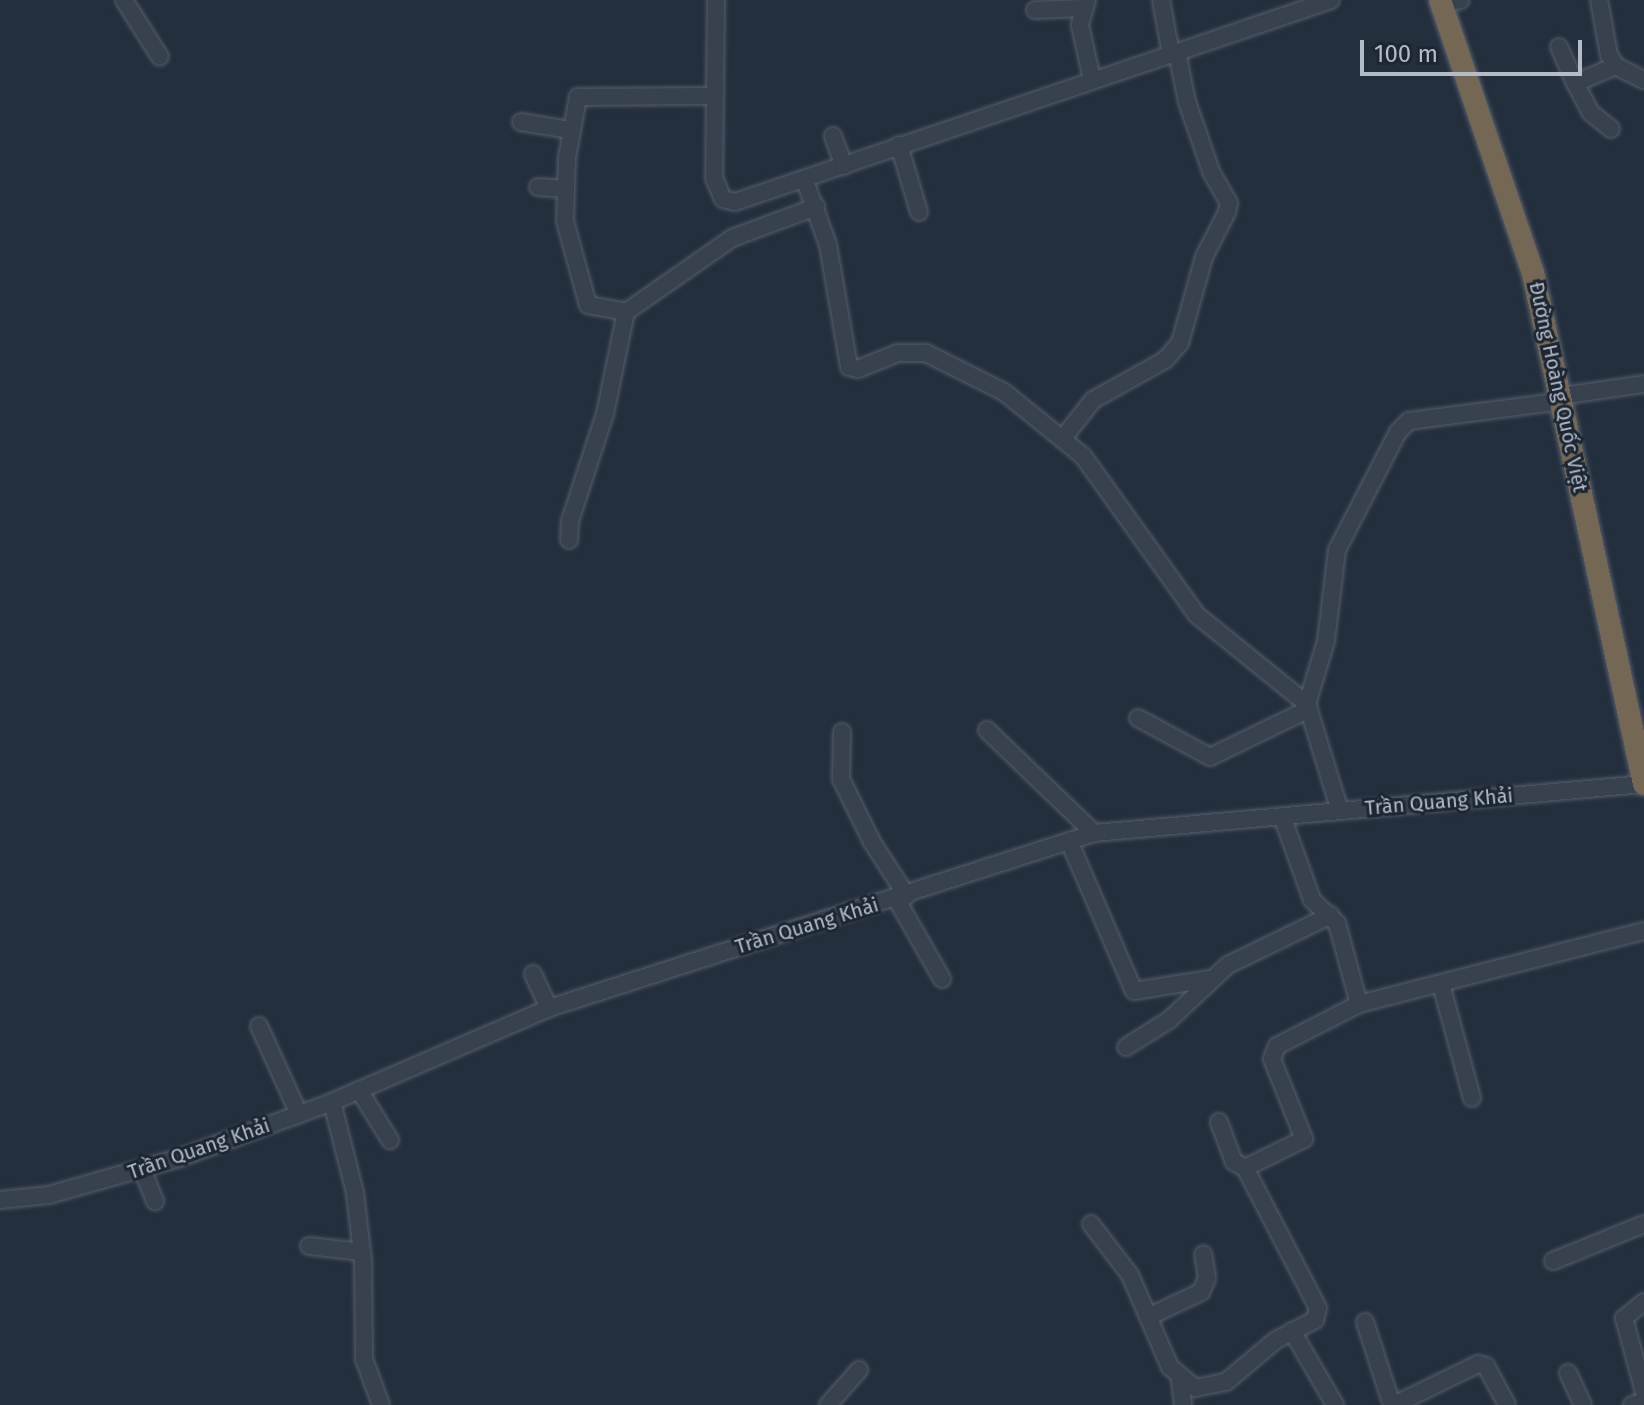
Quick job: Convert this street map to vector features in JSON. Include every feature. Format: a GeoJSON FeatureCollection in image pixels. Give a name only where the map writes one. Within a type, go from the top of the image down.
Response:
{"type":"FeatureCollection","features":[{"type":"Feature","properties":{"kind":"highway","name":"Đường Hoàng Quốc Việt"},"geometry":{"type":"LineString","coordinates":[[1448,1],[1533,273],[1644,784]]}},
{"type":"Feature","properties":{"kind":"street"},"geometry":{"type":"LineString","coordinates":[[124,0],[160,57]]}},
{"type":"Feature","properties":{"kind":"street"},"geometry":{"type":"LineString","coordinates":[[716,0],[712,96],[714,178],[723,199],[747,200],[899,145],[1174,53],[1301,5],[1331,0]]}},
{"type":"Feature","properties":{"kind":"street"},"geometry":{"type":"LineString","coordinates":[[1064,437],[1093,400],[1165,360],[1180,343],[1204,257],[1229,203],[1212,174],[1187,102],[1161,0]]}},
{"type":"Feature","properties":{"kind":"street"},"geometry":{"type":"LineString","coordinates":[[1599,0],[1604,41],[1616,66],[1644,80]]}},
{"type":"Feature","properties":{"kind":"street"},"geometry":{"type":"LineString","coordinates":[[1035,10],[1085,4],[1080,25],[1092,79]]}},
{"type":"Feature","properties":{"kind":"street"},"geometry":{"type":"LineString","coordinates":[[1559,47],[1591,113],[1611,129]]}},
{"type":"Feature","properties":{"kind":"street"},"geometry":{"type":"LineString","coordinates":[[1575,83],[1616,66]]}},
{"type":"Feature","properties":{"kind":"street"},"geometry":{"type":"LineString","coordinates":[[712,96],[582,94],[570,130],[566,189],[567,235],[583,298],[596,309],[626,312],[732,238],[816,207]]}},
{"type":"Feature","properties":{"kind":"street"},"geometry":{"type":"LineString","coordinates":[[521,122],[570,130]]}},
{"type":"Feature","properties":{"kind":"street"},"geometry":{"type":"LineString","coordinates":[[833,136],[844,166]]}},
{"type":"Feature","properties":{"kind":"street"},"geometry":{"type":"LineString","coordinates":[[899,145],[919,212]]}},
{"type":"Feature","properties":{"kind":"street"},"geometry":{"type":"LineString","coordinates":[[805,181],[816,207],[851,369],[898,353],[926,353],[993,385],[1064,437],[1097,474],[1197,615],[1308,706]]}},
{"type":"Feature","properties":{"kind":"street"},"geometry":{"type":"LineString","coordinates":[[538,187],[566,189]]}},
{"type":"Feature","properties":{"kind":"street"},"geometry":{"type":"LineString","coordinates":[[569,540],[570,521],[605,414],[626,312]]}},
{"type":"Feature","properties":{"kind":"street"},"geometry":{"type":"LineString","coordinates":[[1340,811],[1308,706],[1326,641],[1337,550],[1400,427],[1416,420],[1644,384]]}},
{"type":"Feature","properties":{"kind":"street"},"geometry":{"type":"LineString","coordinates":[[1138,718],[1210,757],[1308,706]]}},
{"type":"Feature","properties":{"kind":"street"},"geometry":{"type":"LineString","coordinates":[[987,730],[1094,833]]}},
{"type":"Feature","properties":{"kind":"street"},"geometry":{"type":"LineString","coordinates":[[842,732],[841,779],[942,979]]}},
{"type":"Feature","properties":{"kind":"street","name":"Trần Quang Khải"},"geometry":{"type":"LineString","coordinates":[[0,1200],[49,1195],[142,1169],[332,1102],[549,1008],[902,898],[1094,833],[1644,784]]}},
{"type":"Feature","properties":{"kind":"street"},"geometry":{"type":"LineString","coordinates":[[1282,816],[1312,900],[1331,915],[1359,1004]]}},
{"type":"Feature","properties":{"kind":"street"},"geometry":{"type":"LineString","coordinates":[[1069,841],[1134,991],[1210,979]]}},
{"type":"Feature","properties":{"kind":"street"},"geometry":{"type":"LineString","coordinates":[[1126,1047],[1169,1020],[1210,979],[1331,915]]}},
{"type":"Feature","properties":{"kind":"street"},"geometry":{"type":"LineString","coordinates":[[1245,1168],[1304,1139],[1273,1053],[1359,1004],[1644,931]]}},
{"type":"Feature","properties":{"kind":"street"},"geometry":{"type":"LineString","coordinates":[[533,974],[549,1008]]}},
{"type":"Feature","properties":{"kind":"street"},"geometry":{"type":"LineString","coordinates":[[1441,984],[1472,1098]]}},
{"type":"Feature","properties":{"kind":"street"},"geometry":{"type":"LineString","coordinates":[[259,1026],[299,1114]]}},
{"type":"Feature","properties":{"kind":"street"},"geometry":{"type":"LineString","coordinates":[[359,1090],[390,1140]]}},
{"type":"Feature","properties":{"kind":"street"},"geometry":{"type":"LineString","coordinates":[[332,1102],[353,1182],[362,1252],[363,1348],[381,1405]]}},
{"type":"Feature","properties":{"kind":"street"},"geometry":{"type":"LineString","coordinates":[[1180,1380],[1195,1388],[1226,1382],[1292,1331],[1315,1320],[1318,1308],[1245,1168],[1234,1162],[1219,1122]]}},
{"type":"Feature","properties":{"kind":"street"},"geometry":{"type":"LineString","coordinates":[[142,1169],[155,1201]]}},
{"type":"Feature","properties":{"kind":"street"},"geometry":{"type":"LineString","coordinates":[[1091,1224],[1122,1261],[1180,1380],[1183,1405]]}},
{"type":"Feature","properties":{"kind":"street"},"geometry":{"type":"LineString","coordinates":[[1553,1261],[1644,1224]]}},
{"type":"Feature","properties":{"kind":"street"},"geometry":{"type":"LineString","coordinates":[[309,1246],[362,1252]]}},
{"type":"Feature","properties":{"kind":"street"},"geometry":{"type":"LineString","coordinates":[[1148,1317],[1201,1292],[1207,1278],[1203,1254]]}},
{"type":"Feature","properties":{"kind":"street"},"geometry":{"type":"LineString","coordinates":[[1644,1302],[1624,1318],[1644,1392]]}},
{"type":"Feature","properties":{"kind":"street"},"geometry":{"type":"LineString","coordinates":[[1365,1322],[1390,1399],[1396,1404],[1478,1364],[1486,1366],[1507,1405]]}},
{"type":"Feature","properties":{"kind":"street"},"geometry":{"type":"LineString","coordinates":[[1292,1331],[1335,1405]]}},
{"type":"Feature","properties":{"kind":"street"},"geometry":{"type":"LineString","coordinates":[[828,1405],[859,1370]]}},
{"type":"Feature","properties":{"kind":"street"},"geometry":{"type":"LineString","coordinates":[[1568,1373],[1583,1405]]}},
{"type":"Feature","properties":{"kind":"street"},"geometry":{"type":"LineString","coordinates":[[1632,1405],[1644,1402]]}}]}
